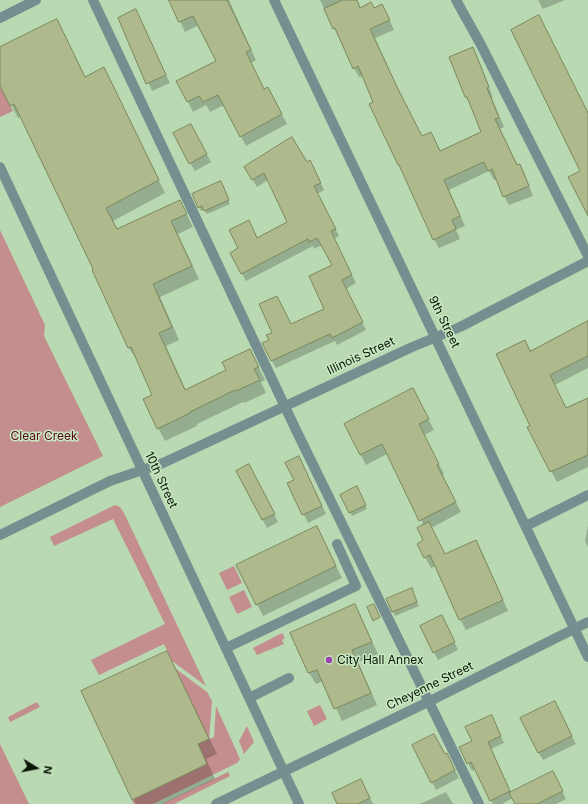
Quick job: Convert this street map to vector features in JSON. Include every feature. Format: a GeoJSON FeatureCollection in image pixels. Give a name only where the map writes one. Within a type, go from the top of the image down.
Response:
{"type":"FeatureCollection","features":[{"type":"Feature","properties":{"kind":"street"},"geometry":{"type":"LineString","coordinates":[[0,18],[36,0]]}},
{"type":"Feature","properties":{"kind":"street"},"geometry":{"type":"LineString","coordinates":[[93,0],[285,406],[479,804]]}},
{"type":"Feature","properties":{"kind":"street","name":"9th Street"},"geometry":{"type":"LineString","coordinates":[[274,0],[588,657]]}},
{"type":"Feature","properties":{"kind":"street"},"geometry":{"type":"LineString","coordinates":[[456,0],[480,43],[588,256]]}},
{"type":"Feature","properties":{"kind":"street","name":"10th Street"},"geometry":{"type":"LineString","coordinates":[[0,167],[299,804]]}},
{"type":"Feature","properties":{"kind":"street","name":"Illinois Street"},"geometry":{"type":"LineString","coordinates":[[0,535],[110,481],[164,463],[435,337],[460,327],[588,261]]}},
{"type":"Feature","properties":{"kind":"street"},"geometry":{"type":"LineString","coordinates":[[526,526],[588,495]]}},
{"type":"Feature","properties":{"kind":"street"},"geometry":{"type":"LineString","coordinates":[[226,648],[356,586],[337,544]]}},
{"type":"Feature","properties":{"kind":"street","name":"Cheyenne Street"},"geometry":{"type":"LineString","coordinates":[[216,804],[428,702],[588,622]]}},
{"type":"Feature","properties":{"kind":"street"},"geometry":{"type":"LineString","coordinates":[[249,698],[289,678]]}},
{"type":"Feature","properties":{"kind":"green space"},"geometry":{"type":"Polygon","coordinates":[[[0,86],[13,111],[0,117],[0,86]]]}},
{"type":"Feature","properties":{"kind":"green space","name":"Clear Creek"},"geometry":{"type":"Polygon","coordinates":[[[0,230],[45,325],[44,336],[103,456],[0,507],[0,230]]]}},
{"type":"Feature","properties":{"kind":"green space"},"geometry":{"type":"Polygon","coordinates":[[[115,505],[120,507],[124,513],[206,686],[172,661],[164,644],[99,675],[91,660],[165,624],[113,519],[54,546],[50,537],[115,505]]]}},
{"type":"Feature","properties":{"kind":"green space"},"geometry":{"type":"Polygon","coordinates":[[[234,566],[242,583],[227,590],[219,573],[234,566]]]}},
{"type":"Feature","properties":{"kind":"green space"},"geometry":{"type":"Polygon","coordinates":[[[244,590],[252,607],[237,614],[229,597],[244,590]]]}},
{"type":"Feature","properties":{"kind":"green space"},"geometry":{"type":"Polygon","coordinates":[[[282,633],[285,638],[282,640],[284,644],[257,655],[253,648],[282,633]]]}},
{"type":"Feature","properties":{"kind":"green space"},"geometry":{"type":"Polygon","coordinates":[[[176,669],[207,692],[212,701],[209,739],[176,669]]]}},
{"type":"Feature","properties":{"kind":"green space"},"geometry":{"type":"Polygon","coordinates":[[[37,702],[40,707],[10,722],[8,717],[37,702]]]}},
{"type":"Feature","properties":{"kind":"green space"},"geometry":{"type":"Polygon","coordinates":[[[320,705],[327,719],[314,726],[307,711],[320,705]]]}},
{"type":"Feature","properties":{"kind":"green space"},"geometry":{"type":"Polygon","coordinates":[[[216,706],[240,759],[237,763],[153,804],[134,804],[132,800],[207,764],[198,744],[214,737],[216,706]]]}},
{"type":"Feature","properties":{"kind":"green space"},"geometry":{"type":"Polygon","coordinates":[[[247,726],[254,742],[244,754],[239,741],[247,726]]]}},
{"type":"Feature","properties":{"kind":"green space"},"geometry":{"type":"Polygon","coordinates":[[[0,744],[29,804],[0,804],[0,744]]]}},
{"type":"Feature","properties":{"kind":"green space"},"geometry":{"type":"Polygon","coordinates":[[[228,772],[230,776],[174,804],[162,804],[228,772]]]}},
{"type":"Feature","properties":{"kind":"building"},"geometry":{"type":"Polygon","coordinates":[[[169,0],[227,0],[251,50],[246,52],[264,89],[268,87],[282,114],[240,137],[218,95],[203,102],[199,96],[187,102],[176,81],[216,61],[193,16],[179,22],[169,0]]]}},
{"type":"Feature","properties":{"kind":"building"},"geometry":{"type":"Polygon","coordinates":[[[343,0],[357,0],[360,8],[371,2],[374,8],[382,4],[390,20],[370,29],[422,136],[431,132],[440,151],[481,132],[449,57],[473,47],[489,87],[487,88],[499,118],[495,119],[517,165],[520,164],[529,186],[503,197],[492,169],[488,171],[484,162],[444,180],[460,216],[452,220],[456,229],[433,240],[369,104],[373,102],[358,66],[353,69],[335,28],[333,29],[324,9],[343,0]]]}},
{"type":"Feature","properties":{"kind":"building"},"geometry":{"type":"Polygon","coordinates":[[[136,9],[166,75],[146,84],[118,18],[136,9]]]}},
{"type":"Feature","properties":{"kind":"building"},"geometry":{"type":"Polygon","coordinates":[[[539,15],[588,113],[588,216],[568,177],[580,171],[511,30],[539,15]]]}},
{"type":"Feature","properties":{"kind":"building"},"geometry":{"type":"Polygon","coordinates":[[[57,19],[85,77],[104,67],[159,180],[106,208],[117,229],[180,200],[187,214],[171,221],[192,266],[153,284],[172,327],[159,333],[185,390],[226,370],[222,362],[250,349],[259,367],[254,369],[260,380],[236,391],[235,390],[157,429],[143,399],[152,395],[131,347],[128,348],[92,270],[93,269],[14,104],[10,106],[0,86],[0,47],[57,19]]]}},
{"type":"Feature","properties":{"kind":"building"},"geometry":{"type":"Polygon","coordinates":[[[191,124],[207,154],[189,164],[173,133],[191,124]]]}},
{"type":"Feature","properties":{"kind":"building"},"geometry":{"type":"Polygon","coordinates":[[[292,137],[307,162],[310,160],[321,183],[314,186],[336,229],[331,231],[352,275],[342,280],[363,322],[332,338],[330,334],[271,361],[262,343],[269,340],[266,335],[272,333],[259,304],[277,296],[291,324],[324,309],[309,276],[332,265],[317,238],[309,242],[308,239],[241,274],[230,253],[238,248],[229,230],[249,220],[257,238],[287,222],[264,173],[252,180],[244,167],[292,137]]]}},
{"type":"Feature","properties":{"kind":"building"},"geometry":{"type":"Polygon","coordinates":[[[221,181],[229,200],[204,211],[202,206],[198,208],[192,194],[221,181]]]}},
{"type":"Feature","properties":{"kind":"building"},"geometry":{"type":"Polygon","coordinates":[[[588,321],[588,356],[550,375],[566,408],[588,398],[588,455],[550,472],[527,427],[530,426],[496,354],[525,340],[530,351],[588,321]]]}},
{"type":"Feature","properties":{"kind":"building"},"geometry":{"type":"Polygon","coordinates":[[[413,388],[429,419],[419,424],[439,464],[437,465],[456,502],[419,521],[382,444],[360,455],[344,424],[413,388]]]}},
{"type":"Feature","properties":{"kind":"building"},"geometry":{"type":"Polygon","coordinates":[[[299,456],[322,506],[302,515],[287,483],[294,480],[285,463],[299,456]]]}},
{"type":"Feature","properties":{"kind":"building"},"geometry":{"type":"Polygon","coordinates":[[[249,464],[275,514],[262,520],[236,471],[249,464]]]}},
{"type":"Feature","properties":{"kind":"building"},"geometry":{"type":"Polygon","coordinates":[[[357,486],[366,505],[349,513],[340,495],[357,486]]]}},
{"type":"Feature","properties":{"kind":"building"},"geometry":{"type":"Polygon","coordinates":[[[429,522],[445,554],[476,540],[503,600],[459,620],[430,555],[424,558],[417,544],[423,540],[417,528],[429,522]]]}},
{"type":"Feature","properties":{"kind":"building"},"geometry":{"type":"Polygon","coordinates":[[[317,526],[336,566],[256,605],[236,565],[317,526]]]}},
{"type":"Feature","properties":{"kind":"building"},"geometry":{"type":"Polygon","coordinates":[[[412,588],[417,602],[392,612],[386,599],[412,588]]]}},
{"type":"Feature","properties":{"kind":"building","name":"City Hall Annex"},"geometry":{"type":"Polygon","coordinates":[[[355,604],[372,642],[352,650],[371,693],[334,709],[317,670],[308,673],[290,633],[355,604]]]}},
{"type":"Feature","properties":{"kind":"building"},"geometry":{"type":"Polygon","coordinates":[[[374,604],[380,617],[373,621],[367,607],[374,604]]]}},
{"type":"Feature","properties":{"kind":"building"},"geometry":{"type":"Polygon","coordinates":[[[442,615],[455,642],[433,653],[420,626],[442,615]]]}},
{"type":"Feature","properties":{"kind":"building"},"geometry":{"type":"Polygon","coordinates":[[[167,651],[209,739],[198,744],[207,764],[132,800],[81,691],[167,651]]]}},
{"type":"Feature","properties":{"kind":"building"},"geometry":{"type":"Polygon","coordinates":[[[555,701],[572,736],[538,753],[520,718],[555,701]]]}},
{"type":"Feature","properties":{"kind":"building"},"geometry":{"type":"Polygon","coordinates":[[[492,715],[501,736],[488,742],[510,791],[490,801],[471,762],[467,764],[459,747],[472,741],[465,727],[492,715]]]}},
{"type":"Feature","properties":{"kind":"building"},"geometry":{"type":"Polygon","coordinates":[[[434,734],[445,754],[447,753],[455,770],[431,783],[412,745],[434,734]]]}},
{"type":"Feature","properties":{"kind":"building"},"geometry":{"type":"Polygon","coordinates":[[[553,771],[563,791],[537,804],[515,804],[509,793],[553,771]]]}},
{"type":"Feature","properties":{"kind":"building"},"geometry":{"type":"Polygon","coordinates":[[[361,779],[370,798],[358,804],[337,804],[332,793],[361,779]]]}},
{"type":"Feature","properties":{"kind":"place","name":"City Hall Annex"},"geometry":{"type":"Point","coordinates":[329,660]}}]}
